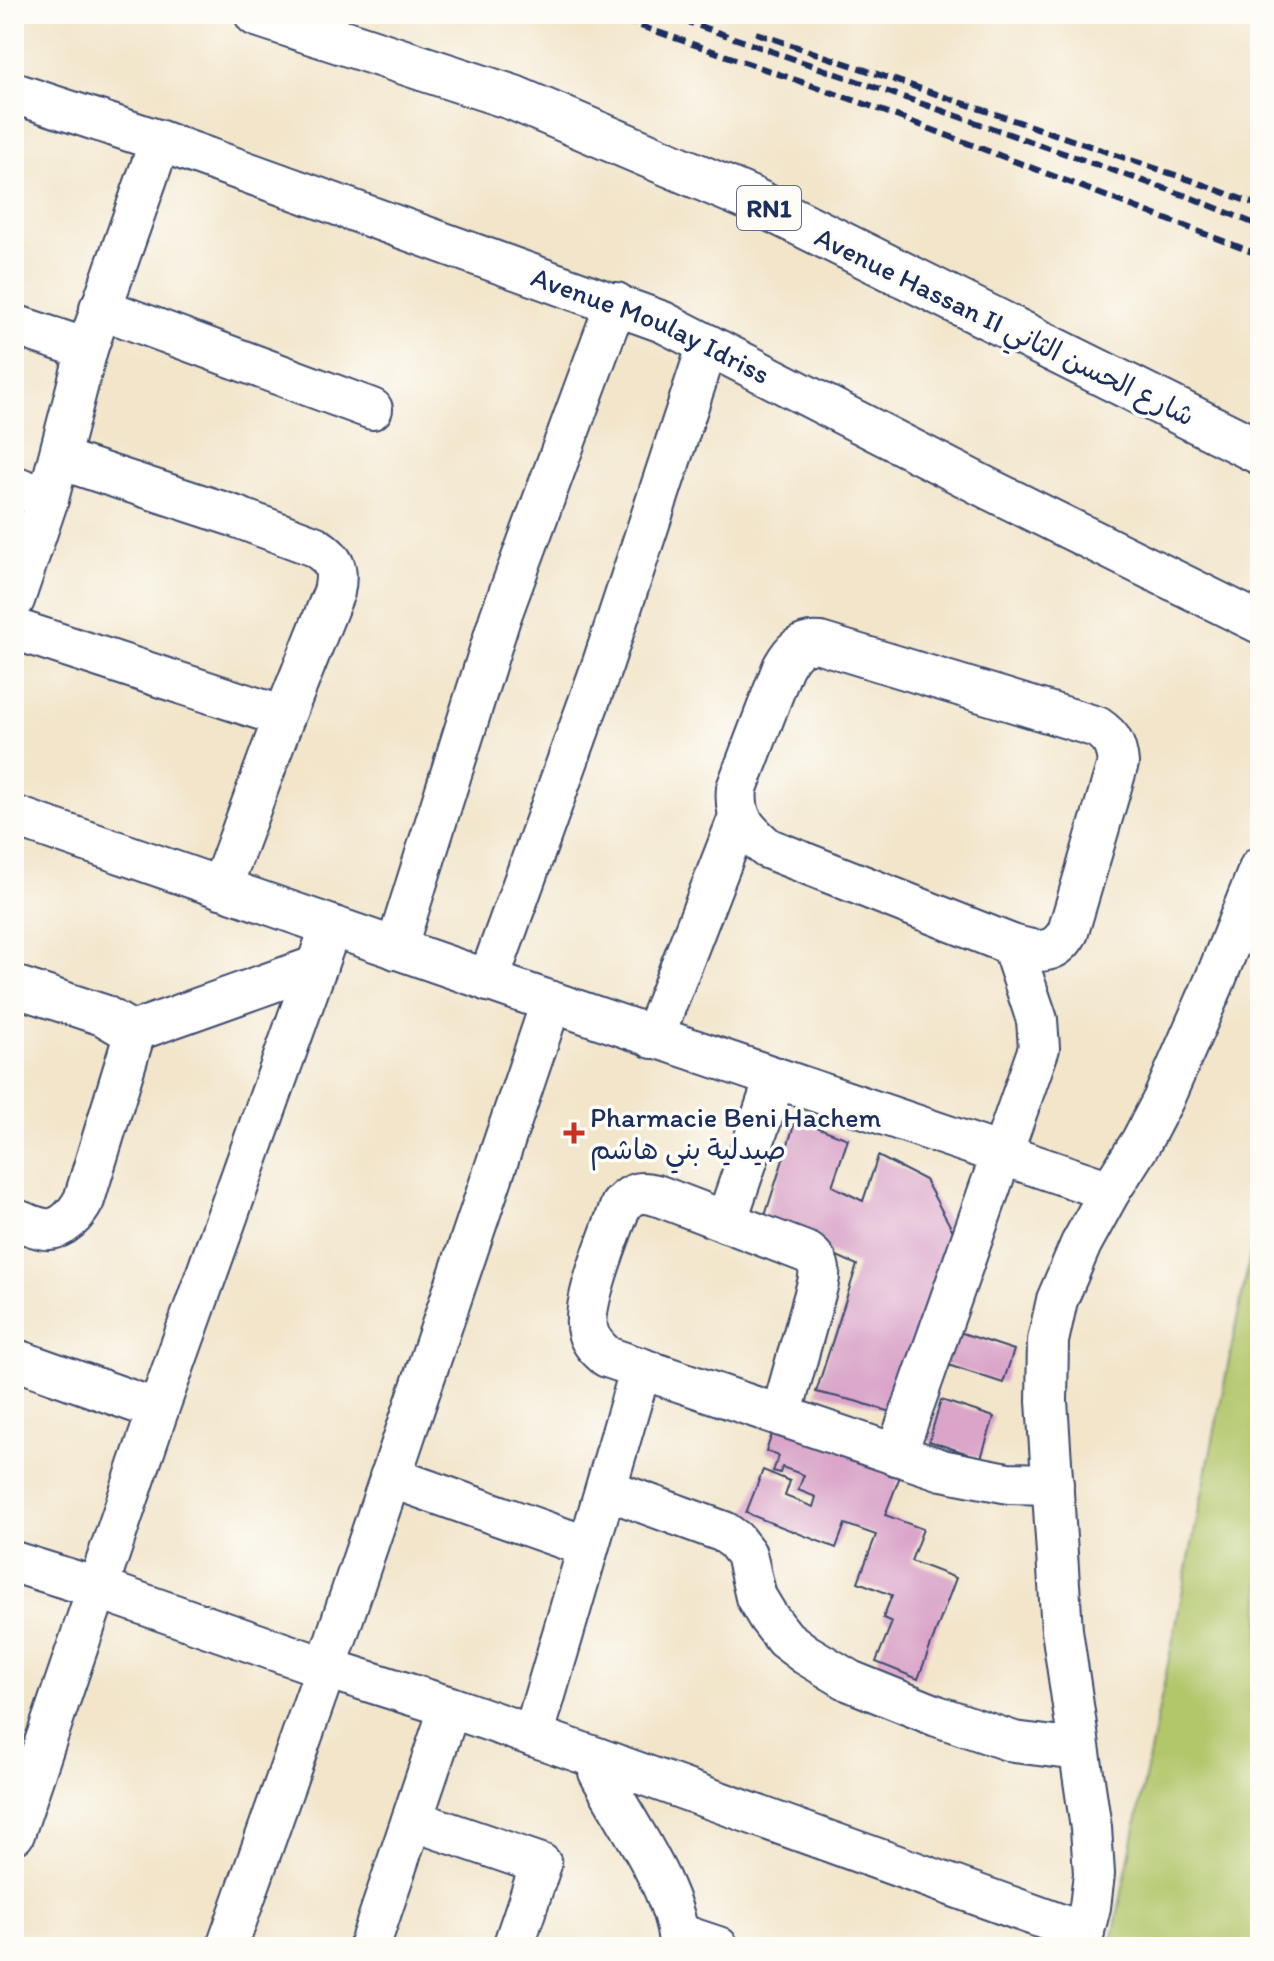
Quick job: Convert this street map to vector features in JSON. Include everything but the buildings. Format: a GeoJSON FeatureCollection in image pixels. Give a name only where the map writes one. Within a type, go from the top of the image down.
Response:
{"type":"FeatureCollection","features":[{"type":"Feature","properties":{"kind":"main road","name":"Avenue Hassan II شارع الحسن الثاني"},"geometry":{"type":"LineString","coordinates":[[257,14],[514,98],[751,199],[1260,452]]}},
{"type":"Feature","properties":{"kind":"street","name":"Avenue Moulay Idriss"},"geometry":{"type":"LineString","coordinates":[[14,93],[160,141],[663,322],[1260,623]]}},
{"type":"Feature","properties":{"kind":"street"},"geometry":{"type":"LineString","coordinates":[[14,600],[31,493],[60,459],[87,349],[160,141]]}},
{"type":"Feature","properties":{"kind":"street"},"geometry":{"type":"LineString","coordinates":[[396,949],[500,618],[616,303]]}},
{"type":"Feature","properties":{"kind":"street"},"geometry":{"type":"LineString","coordinates":[[100,308],[372,409]]}},
{"type":"Feature","properties":{"kind":"street"},"geometry":{"type":"LineString","coordinates":[[14,325],[87,349]]}},
{"type":"Feature","properties":{"kind":"street"},"geometry":{"type":"LineString","coordinates":[[488,981],[603,663],[708,345]]}},
{"type":"Feature","properties":{"kind":"street"},"geometry":{"type":"LineString","coordinates":[[60,459],[234,516],[314,546],[326,553],[334,565],[337,578],[334,592],[221,888]]}},
{"type":"Feature","properties":{"kind":"street"},"geometry":{"type":"LineString","coordinates":[[14,629],[284,717]]}},
{"type":"Feature","properties":{"kind":"street"},"geometry":{"type":"LineString","coordinates":[[809,642],[820,643],[1097,727],[1108,734],[1114,743],[1118,763],[1068,932],[1062,942],[1051,949],[1029,950],[1012,945],[767,848],[749,832],[739,817],[737,788],[783,667],[799,646],[809,642]]}},
{"type":"Feature","properties":{"kind":"street"},"geometry":{"type":"LineString","coordinates":[[14,816],[653,1038],[1110,1191]]}},
{"type":"Feature","properties":{"kind":"street"},"geometry":{"type":"LineString","coordinates":[[653,1038],[739,817]]}},
{"type":"Feature","properties":{"kind":"street"},"geometry":{"type":"LineString","coordinates":[[14,1562],[597,1758],[1082,1940],[1094,1874],[1091,1828],[1062,1630],[1047,1401],[1048,1341],[1057,1300],[1081,1244],[1163,1100],[1260,867]]}},
{"type":"Feature","properties":{"kind":"street"},"geometry":{"type":"LineString","coordinates":[[14,1834],[158,1410],[331,926]]}},
{"type":"Feature","properties":{"kind":"street"},"geometry":{"type":"LineString","coordinates":[[896,1455],[1039,1048],[1037,1020],[1012,945]]}},
{"type":"Feature","properties":{"kind":"street"},"geometry":{"type":"LineString","coordinates":[[132,1032],[317,966]]}},
{"type":"Feature","properties":{"kind":"street"},"geometry":{"type":"LineString","coordinates":[[15,988],[103,1015],[132,1032]]}},
{"type":"Feature","properties":{"kind":"street"},"geometry":{"type":"LineString","coordinates":[[227,1947],[326,1668],[551,1003]]}},
{"type":"Feature","properties":{"kind":"street"},"geometry":{"type":"LineString","coordinates":[[14,1219],[46,1230],[61,1225],[76,1214],[84,1200],[128,1057],[132,1032]]}},
{"type":"Feature","properties":{"kind":"street"},"geometry":{"type":"LineString","coordinates":[[726,1222],[775,1079]]}},
{"type":"Feature","properties":{"kind":"street"},"geometry":{"type":"LineString","coordinates":[[781,1416],[818,1283],[820,1273],[815,1258],[647,1192],[629,1196],[621,1205],[588,1303],[586,1323],[589,1336],[607,1357],[896,1455],[942,1470],[1008,1483],[1053,1484]]}},
{"type":"Feature","properties":{"kind":"street"},"geometry":{"type":"LineString","coordinates":[[14,1359],[158,1410]]}},
{"type":"Feature","properties":{"kind":"street"},"geometry":{"type":"LineString","coordinates":[[533,1736],[641,1368]]}},
{"type":"Feature","properties":{"kind":"street"},"geometry":{"type":"LineString","coordinates":[[390,1477],[588,1547]]}},
{"type":"Feature","properties":{"kind":"street"},"geometry":{"type":"LineString","coordinates":[[606,1489],[724,1532],[735,1540],[746,1554],[756,1597],[785,1639],[850,1681],[937,1716],[1014,1742],[1079,1750]]}},
{"type":"Feature","properties":{"kind":"street"},"geometry":{"type":"LineString","coordinates":[[369,1947],[450,1707]]}},
{"type":"Feature","properties":{"kind":"street"},"geometry":{"type":"LineString","coordinates":[[597,1758],[599,1772],[663,1886],[679,1941],[718,1947]]}},
{"type":"Feature","properties":{"kind":"street"},"geometry":{"type":"LineString","coordinates":[[412,1820],[541,1864],[513,1947]]}},
{"type":"Feature","properties":{"kind":"green space"},"geometry":{"type":"Polygon","coordinates":[[[1260,1206],[1260,1947],[1111,1947],[1260,1206]]]}},
{"type":"Feature","properties":{"kind":"railway"},"geometry":{"type":"LineString","coordinates":[[606,14],[865,104],[1260,255]]}},
{"type":"Feature","properties":{"kind":"railway"},"geometry":{"type":"LineString","coordinates":[[665,14],[1192,198],[1260,226]]}},
{"type":"Feature","properties":{"kind":"railway"},"geometry":{"type":"LineString","coordinates":[[756,33],[1260,206]]}},
{"type":"Feature","properties":{"kind":"place","name":"Pharmacie Beni Hachem صيدلية بني هاشم"},"geometry":{"type":"Point","coordinates":[574,1133]}}]}
